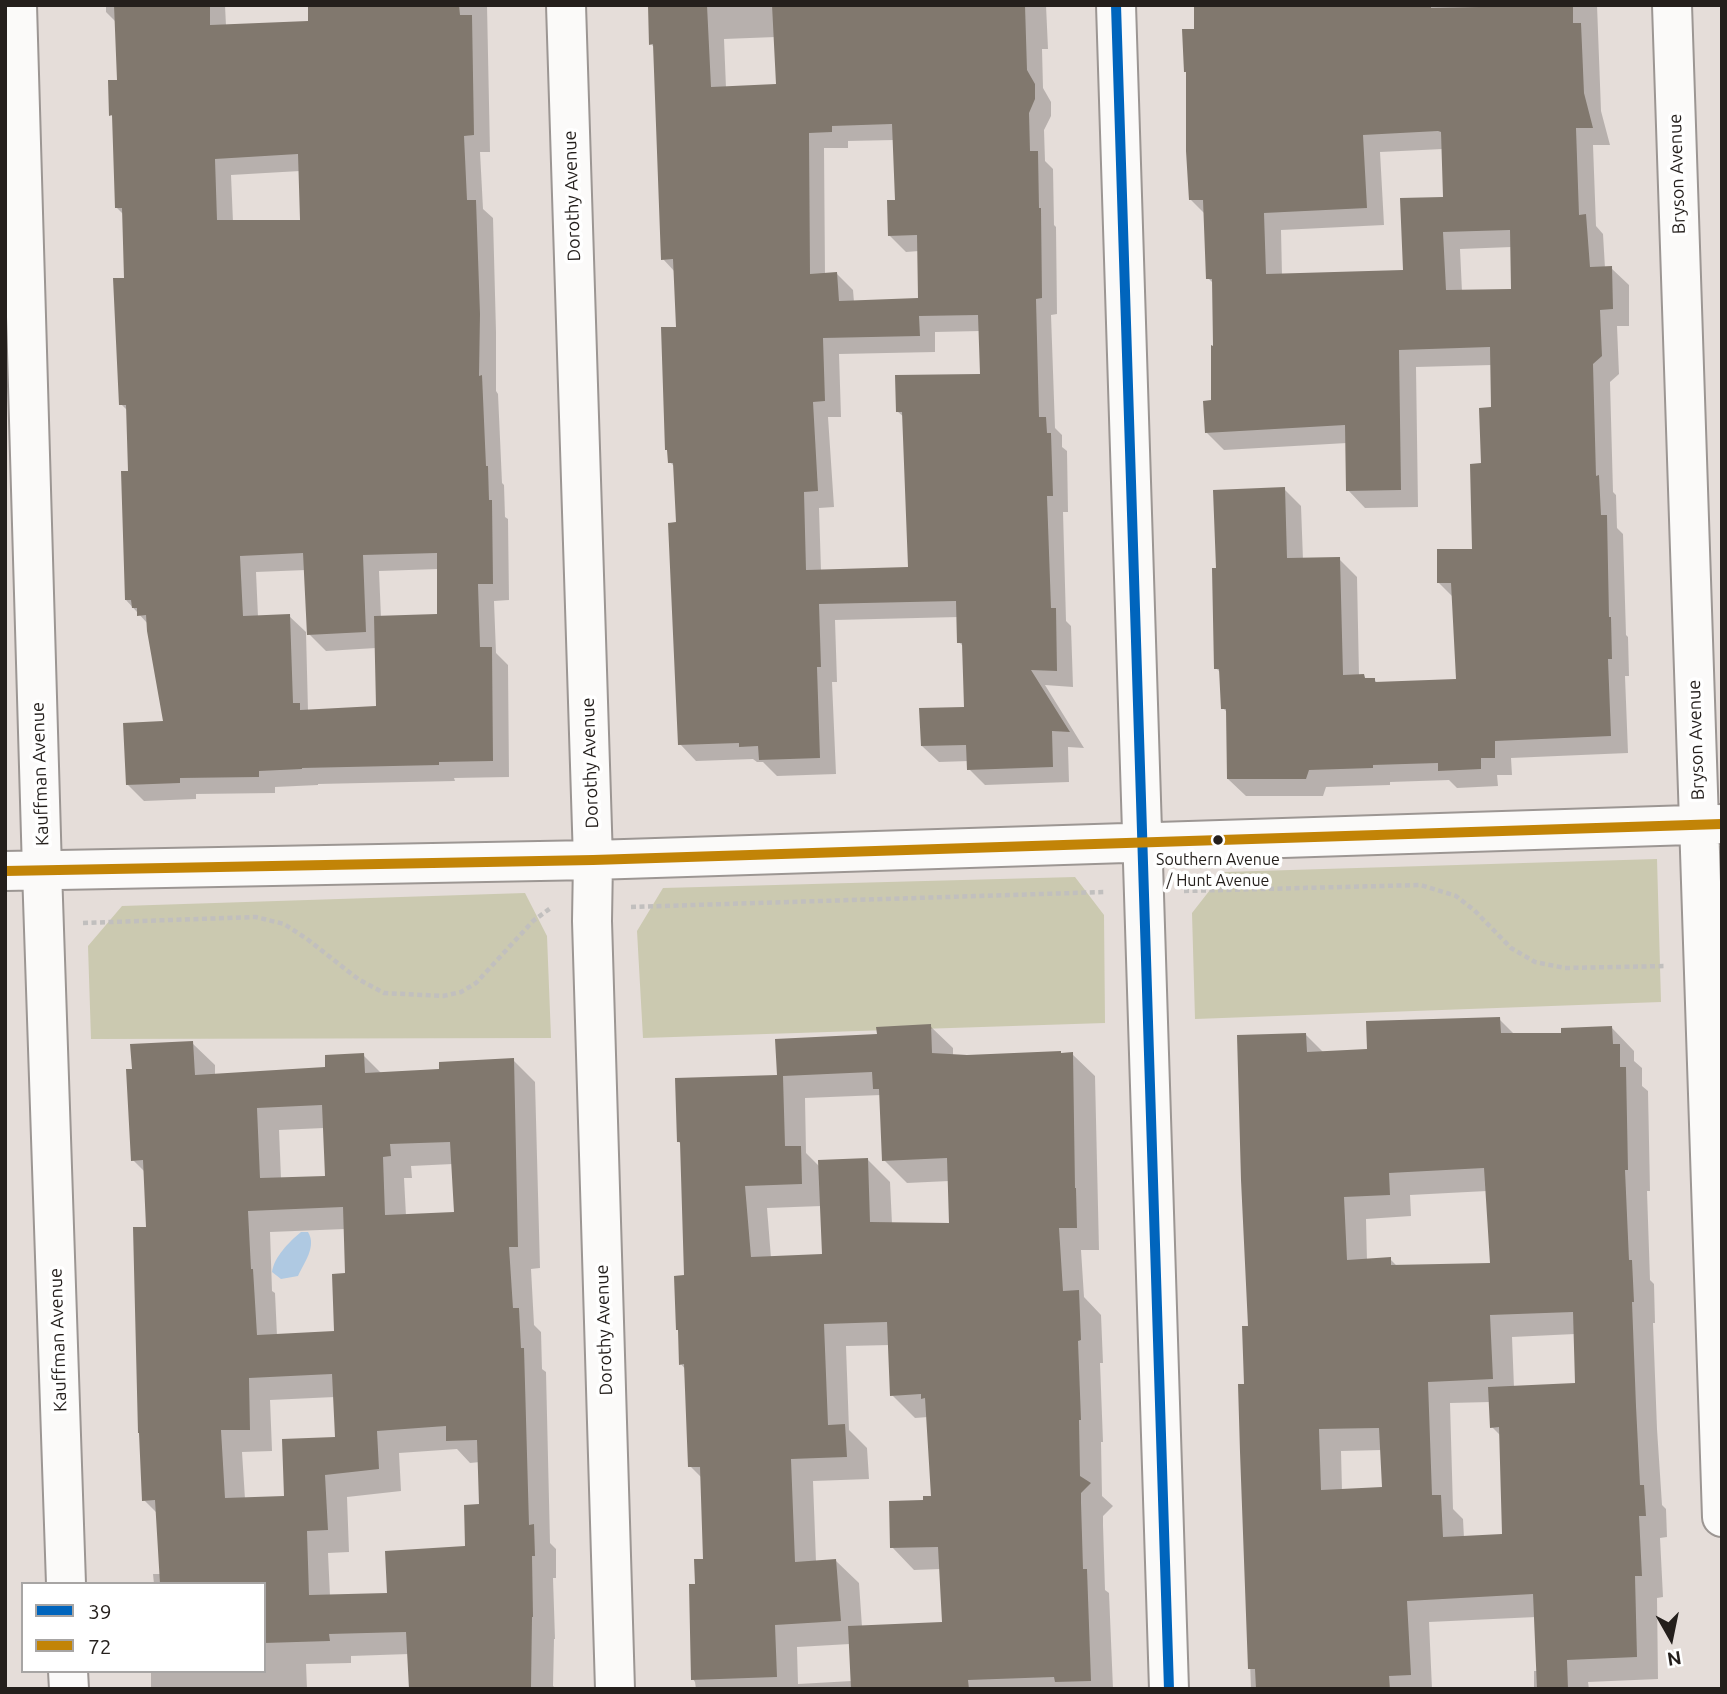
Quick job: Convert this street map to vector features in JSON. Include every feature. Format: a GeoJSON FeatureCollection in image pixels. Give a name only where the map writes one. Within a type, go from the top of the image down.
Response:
{"type":"FeatureCollection","features":[{"type":"Feature","properties":{"kind":"street","name":"Kauffman Avenue"},"geometry":{"type":"LineString","coordinates":[[17,5],[24,871],[66,1582]]}},
{"type":"Feature","properties":{"kind":"street","name":"Dorothy Avenue"},"geometry":{"type":"LineString","coordinates":[[566,5],[593,860],[593,962],[615,1689]]}},
{"type":"Feature","properties":{"kind":"street"},"geometry":{"type":"LineString","coordinates":[[1116,5],[1169,1689]]}},
{"type":"Feature","properties":{"kind":"street","name":"Bryson Avenue"},"geometry":{"type":"LineString","coordinates":[[1672,5],[1710,825],[1722,1517]]}},
{"type":"Feature","properties":{"kind":"street"},"geometry":{"type":"LineString","coordinates":[[24,871],[593,860],[1710,825]]}},
{"type":"Feature","properties":{"kind":"path"},"geometry":{"type":"LineString","coordinates":[[1186,891],[1421,885],[1456,897],[1474,910],[1511,948],[1535,962],[1565,968],[1669,966]]}},
{"type":"Feature","properties":{"kind":"path"},"geometry":{"type":"LineString","coordinates":[[632,906],[1112,892]]}},
{"type":"Feature","properties":{"kind":"path"},"geometry":{"type":"LineString","coordinates":[[84,923],[256,917],[284,923],[358,979],[384,993],[443,996],[461,992],[476,983],[533,921],[553,907]]}},
{"type":"Feature","properties":{"kind":"shaded area"},"geometry":{"type":"Polygon","coordinates":[[[1657,859],[1661,1002],[1195,1019],[1192,913],[1224,872],[1657,859]]]}},
{"type":"Feature","properties":{"kind":"shaded area"},"geometry":{"type":"Polygon","coordinates":[[[1075,877],[1104,915],[1105,1023],[643,1038],[637,931],[663,888],[1075,877]]]}},
{"type":"Feature","properties":{"kind":"shaded area"},"geometry":{"type":"Polygon","coordinates":[[[525,893],[547,936],[551,1038],[91,1039],[88,946],[122,906],[525,893]]]}},
{"type":"Feature","properties":{"kind":"water"},"geometry":{"type":"Polygon","coordinates":[[[301,1232],[308,1232],[310,1237],[309,1254],[298,1276],[281,1279],[272,1272],[276,1261],[287,1245],[301,1232]]]}},
{"type":"Feature","properties":{"kind":"building"},"geometry":{"type":"Polygon","coordinates":[[[114,5],[210,5],[210,25],[308,21],[308,5],[459,5],[460,15],[472,15],[474,135],[464,136],[467,200],[476,200],[479,376],[482,375],[486,466],[489,500],[492,500],[493,584],[478,584],[480,647],[492,647],[493,761],[302,768],[259,771],[259,777],[180,778],[180,783],[126,785],[123,723],[163,721],[146,615],[137,616],[137,608],[132,608],[131,600],[125,600],[121,471],[128,471],[126,405],[119,405],[113,278],[124,278],[122,208],[115,208],[108,80],[117,80],[114,5]],[[298,154],[215,159],[217,220],[300,220],[298,154]],[[303,553],[240,556],[243,616],[290,614],[293,703],[300,703],[300,710],[376,706],[374,616],[437,614],[437,553],[363,555],[366,632],[307,635],[303,553]]]}},
{"type":"Feature","properties":{"kind":"building"},"geometry":{"type":"Polygon","coordinates":[[[648,5],[707,5],[711,87],[776,84],[772,5],[1025,5],[1027,70],[1035,84],[1035,99],[1029,113],[1030,151],[1038,151],[1041,208],[1042,298],[1036,299],[1039,417],[1046,417],[1047,433],[1051,433],[1053,496],[1047,496],[1051,608],[1056,608],[1057,671],[1031,670],[1070,732],[1052,731],[1053,767],[967,770],[966,745],[921,746],[919,708],[964,707],[962,643],[957,643],[956,601],[819,604],[821,667],[817,667],[820,758],[759,760],[758,746],[739,747],[739,743],[678,745],[668,523],[676,522],[673,463],[668,463],[665,450],[661,327],[676,327],[673,259],[661,260],[653,44],[649,45],[648,5]],[[892,124],[832,126],[832,132],[809,133],[810,274],[837,272],[839,301],[918,298],[917,235],[888,236],[887,200],[895,200],[892,124]],[[978,315],[919,316],[920,336],[823,338],[825,401],[813,402],[818,491],[804,492],[806,570],[908,567],[902,412],[896,412],[895,375],[980,374],[978,315]]]}},
{"type":"Feature","properties":{"kind":"building"},"geometry":{"type":"Polygon","coordinates":[[[1194,5],[1431,5],[1431,8],[1573,5],[1573,23],[1581,23],[1584,93],[1593,128],[1576,128],[1579,215],[1586,214],[1590,267],[1612,266],[1613,309],[1600,310],[1602,356],[1593,364],[1596,476],[1599,475],[1601,515],[1607,515],[1612,659],[1608,659],[1611,736],[1495,741],[1495,758],[1481,758],[1481,769],[1438,771],[1438,763],[1373,765],[1373,768],[1309,770],[1306,779],[1227,779],[1226,709],[1221,709],[1219,669],[1214,669],[1212,568],[1216,568],[1213,490],[1285,487],[1287,558],[1340,557],[1343,675],[1364,674],[1365,678],[1375,678],[1375,682],[1456,679],[1451,583],[1437,583],[1437,549],[1472,549],[1470,464],[1481,463],[1479,408],[1491,407],[1490,347],[1399,350],[1401,490],[1346,491],[1345,425],[1205,433],[1203,401],[1211,400],[1212,279],[1206,279],[1203,200],[1189,200],[1186,72],[1182,29],[1194,29],[1194,5]],[[1441,132],[1363,135],[1367,208],[1264,213],[1266,274],[1403,270],[1400,198],[1443,197],[1441,132]],[[1510,230],[1443,232],[1446,290],[1511,289],[1510,230]]]}},
{"type":"Feature","properties":{"kind":"building"},"geometry":{"type":"Polygon","coordinates":[[[1500,1017],[1501,1033],[1561,1033],[1561,1028],[1612,1026],[1613,1044],[1620,1044],[1620,1067],[1626,1067],[1628,1170],[1625,1170],[1629,1260],[1632,1260],[1640,1485],[1644,1485],[1646,1516],[1639,1516],[1642,1576],[1635,1576],[1637,1657],[1567,1660],[1568,1689],[1537,1689],[1533,1594],[1407,1601],[1411,1675],[1389,1676],[1390,1689],[1256,1689],[1255,1669],[1248,1669],[1238,1384],[1244,1384],[1242,1326],[1248,1326],[1237,1035],[1306,1033],[1307,1052],[1367,1049],[1366,1021],[1500,1017]],[[1484,1168],[1389,1173],[1390,1195],[1344,1197],[1347,1260],[1391,1257],[1391,1265],[1490,1263],[1484,1168]],[[1573,1312],[1490,1315],[1493,1379],[1428,1382],[1432,1495],[1441,1495],[1443,1537],[1502,1534],[1499,1427],[1490,1428],[1488,1387],[1575,1383],[1573,1312]],[[1379,1428],[1319,1429],[1321,1490],[1382,1487],[1379,1428]]]}},
{"type":"Feature","properties":{"kind":"building"},"geometry":{"type":"Polygon","coordinates":[[[931,1024],[932,1053],[967,1055],[1073,1052],[1077,1228],[1059,1228],[1063,1291],[1079,1290],[1080,1476],[1091,1483],[1081,1493],[1081,1502],[1083,1569],[1087,1569],[1091,1681],[1055,1682],[1054,1677],[968,1680],[969,1689],[851,1689],[848,1626],[942,1622],[938,1547],[890,1548],[889,1501],[923,1500],[923,1496],[931,1496],[925,1398],[921,1399],[921,1394],[890,1396],[887,1322],[824,1324],[828,1425],[845,1424],[847,1457],[791,1459],[795,1562],[836,1559],[841,1621],[775,1625],[777,1677],[691,1680],[689,1584],[695,1584],[694,1559],[703,1559],[700,1467],[688,1467],[684,1364],[679,1365],[676,1330],[674,1276],[684,1275],[675,1078],[777,1075],[775,1039],[877,1034],[876,1027],[931,1024]],[[872,1072],[783,1076],[785,1146],[801,1146],[802,1184],[745,1186],[751,1257],[822,1254],[818,1160],[868,1158],[870,1222],[949,1223],[947,1158],[882,1161],[879,1089],[873,1089],[872,1072]]]}},
{"type":"Feature","properties":{"kind":"building"},"geometry":{"type":"Polygon","coordinates":[[[193,1041],[195,1075],[325,1067],[325,1055],[364,1053],[365,1073],[439,1069],[439,1062],[514,1058],[518,1247],[509,1247],[513,1308],[519,1308],[521,1348],[524,1348],[529,1525],[534,1524],[531,1689],[409,1689],[406,1632],[329,1634],[330,1641],[266,1643],[266,1582],[160,1582],[155,1500],[142,1501],[138,1433],[133,1227],[146,1227],[143,1160],[131,1161],[126,1069],[132,1069],[130,1044],[193,1041]],[[322,1105],[257,1108],[260,1178],[325,1176],[322,1105]],[[450,1142],[390,1144],[391,1156],[383,1157],[385,1215],[454,1212],[450,1142]],[[343,1207],[248,1211],[257,1335],[334,1331],[332,1274],[345,1273],[343,1207]],[[332,1374],[249,1378],[250,1430],[221,1430],[225,1498],[284,1496],[282,1439],[335,1437],[332,1374]],[[446,1426],[377,1431],[379,1469],[325,1475],[328,1530],[307,1531],[309,1595],[387,1593],[385,1551],[465,1546],[464,1505],[479,1504],[477,1440],[446,1441],[446,1426]]]}},
{"type":"Feature","properties":{"kind":"transit line","name":"39"},"geometry":{"type":"LineString","coordinates":[[1116,5],[1169,1689]]}},
{"type":"Feature","properties":{"kind":"transit line","name":"72"},"geometry":{"type":"LineString","coordinates":[[5,871],[593,860],[1722,824]]}},
{"type":"Feature","properties":{"kind":"place","name":"Southern Avenue / Hunt Avenue"},"geometry":{"type":"Point","coordinates":[1218,840]}}]}
